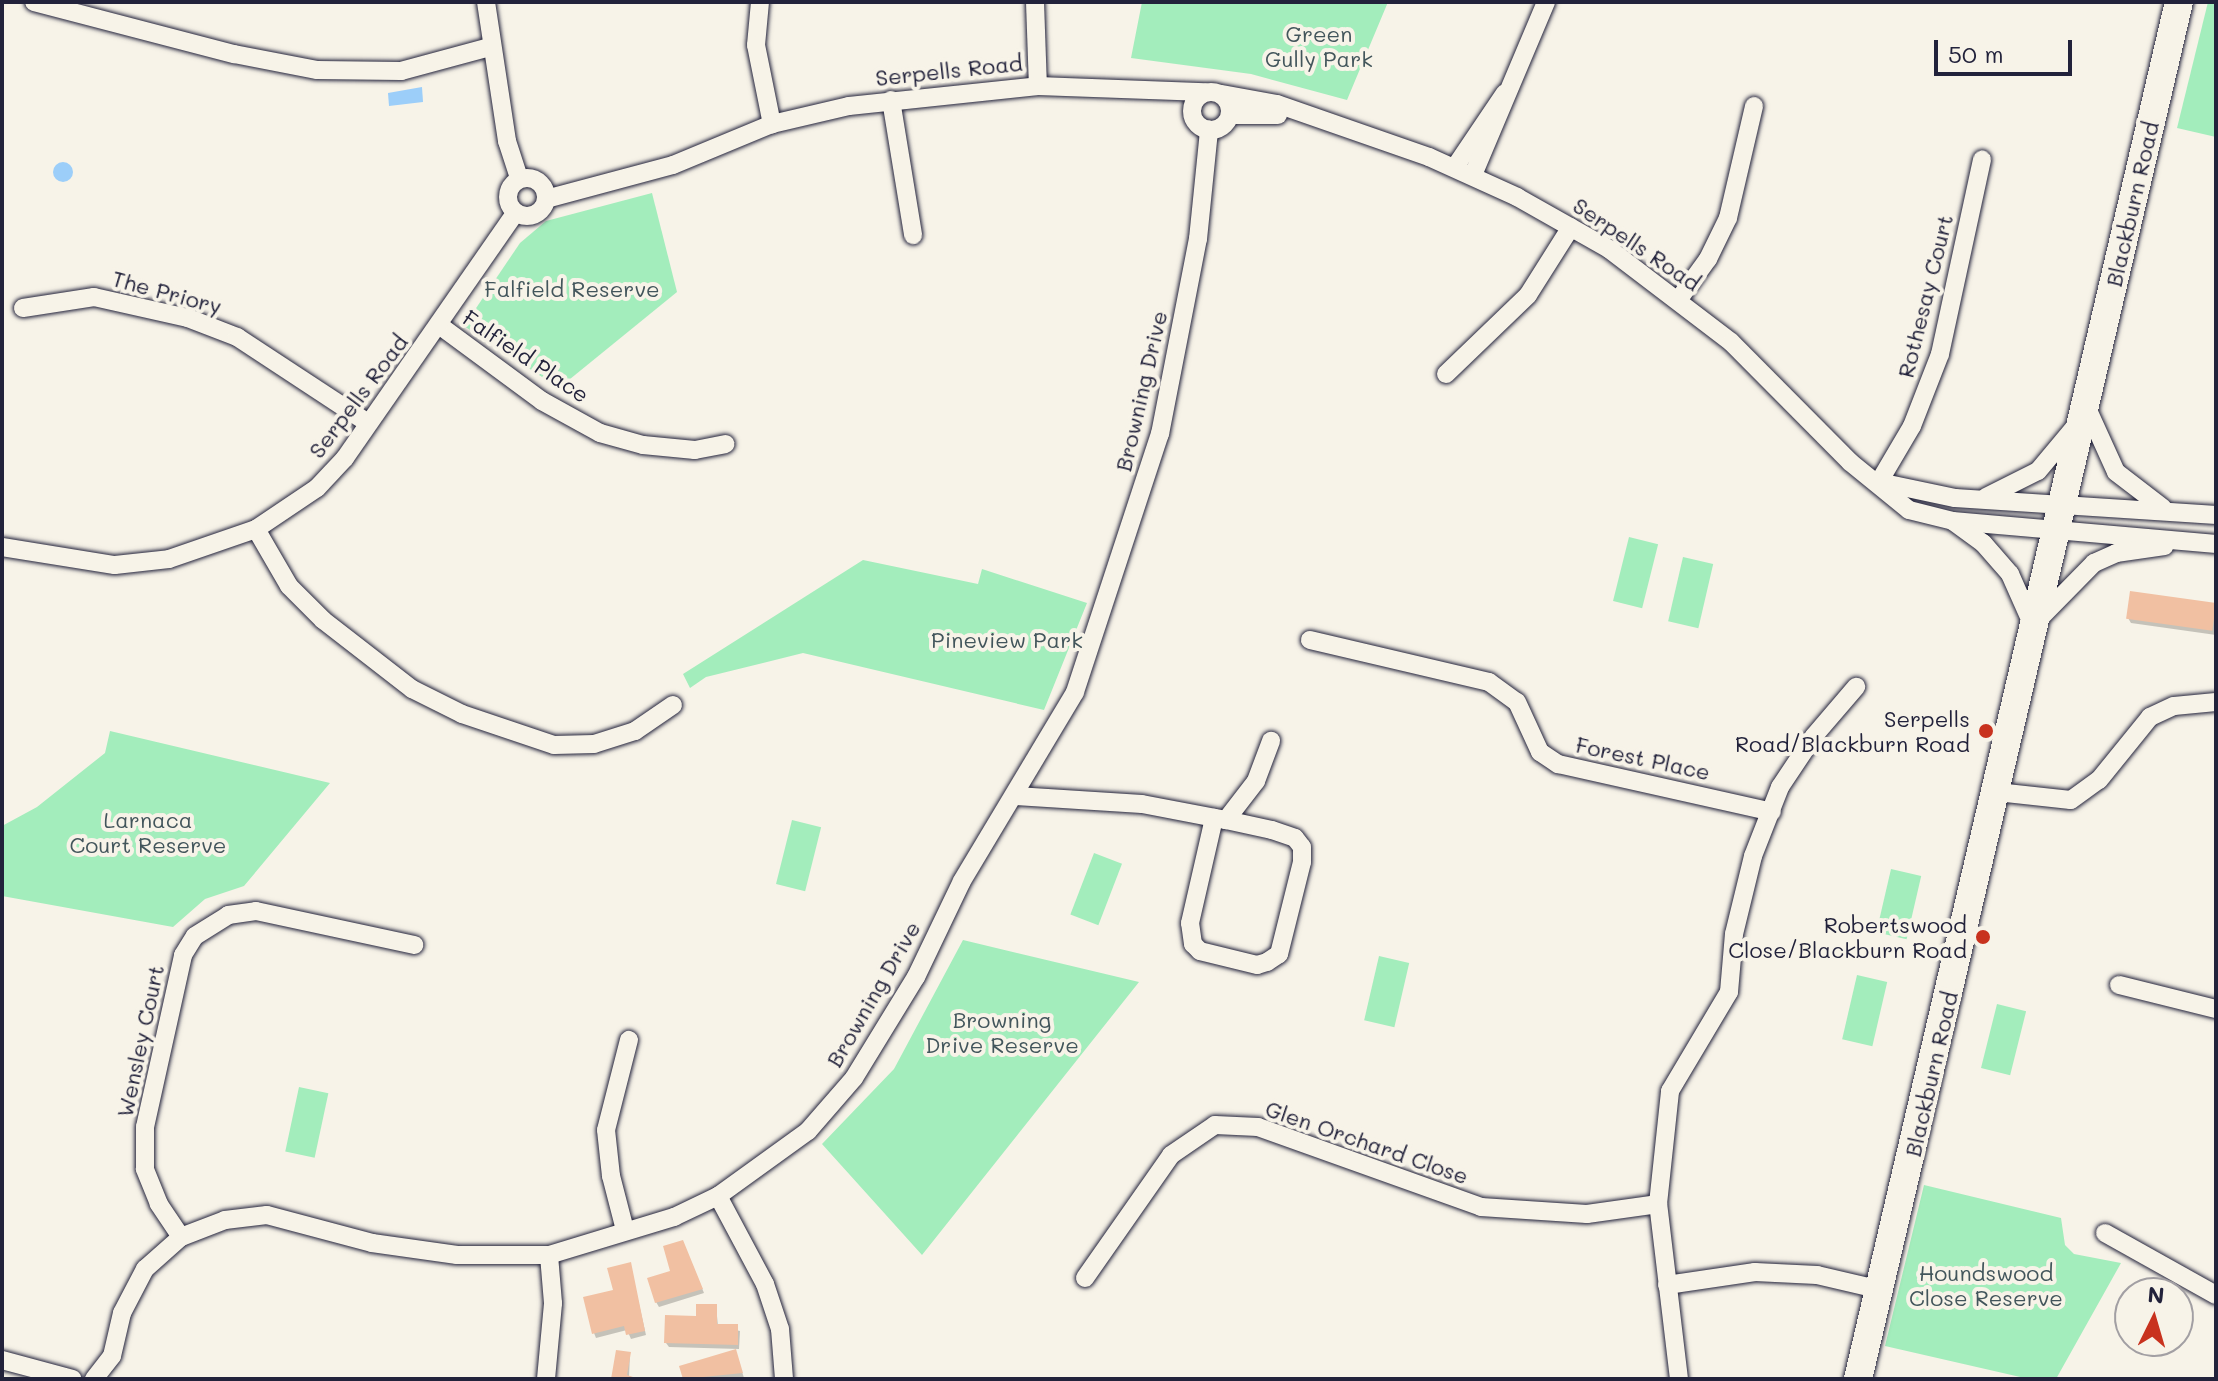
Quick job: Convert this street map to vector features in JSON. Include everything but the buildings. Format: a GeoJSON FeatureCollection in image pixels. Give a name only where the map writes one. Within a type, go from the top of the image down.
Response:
{"type":"FeatureCollection","features":[{"type":"Feature","properties":{"kind":"main road","name":"Blackburn Road"},"geometry":{"type":"LineString","coordinates":[[1858,1379],[2179,2]]}},
{"type":"Feature","properties":{"kind":"street"},"geometry":{"type":"LineString","coordinates":[[34,2],[234,54],[317,70],[401,71],[490,47]]}},
{"type":"Feature","properties":{"kind":"street"},"geometry":{"type":"LineString","coordinates":[[486,2],[490,47],[519,179],[507,195],[515,213],[535,215],[546,199],[538,181],[519,179]]}},
{"type":"Feature","properties":{"kind":"street"},"geometry":{"type":"LineString","coordinates":[[760,2],[756,45],[772,124]]}},
{"type":"Feature","properties":{"kind":"street"},"geometry":{"type":"LineString","coordinates":[[1035,2],[1038,86]]}},
{"type":"Feature","properties":{"kind":"street"},"geometry":{"type":"LineString","coordinates":[[1473,175],[1546,2]]}},
{"type":"Feature","properties":{"kind":"street","name":"Serpells Road"},"geometry":{"type":"LineString","coordinates":[[546,199],[673,165],[772,124],[891,100],[1038,86],[1214,93],[1277,104],[1455,167],[1571,227],[1679,299],[1761,370],[1850,462],[1879,482],[1909,510],[1953,521],[2174,513],[2216,515]]}},
{"type":"Feature","properties":{"kind":"street","name":"Serpells Road"},"geometry":{"type":"LineString","coordinates":[[1132,89],[1191,109]]}},
{"type":"Feature","properties":{"kind":"street"},"geometry":{"type":"LineString","coordinates":[[1455,167],[1487,113],[1509,89]]}},
{"type":"Feature","properties":{"kind":"street"},"geometry":{"type":"LineString","coordinates":[[1214,93],[1230,115],[1222,126],[1209,130],[1196,123],[1191,109],[1214,93]]}},
{"type":"Feature","properties":{"kind":"street"},"geometry":{"type":"LineString","coordinates":[[891,100],[913,235]]}},
{"type":"Feature","properties":{"kind":"street"},"geometry":{"type":"LineString","coordinates":[[1679,299],[1708,259],[1728,218],[1754,106]]}},
{"type":"Feature","properties":{"kind":"street","name":"Serpells Road"},"geometry":{"type":"LineString","coordinates":[[1230,115],[1261,112],[1320,121]]}},
{"type":"Feature","properties":{"kind":"street","name":"Browning Drive"},"geometry":{"type":"LineString","coordinates":[[94,1379],[112,1356],[122,1313],[145,1269],[181,1237],[225,1220],[267,1215],[400,1247],[519,1258],[549,1255],[674,1217],[718,1196],[808,1131],[854,1078],[916,977],[962,881],[1016,796],[1075,692],[1160,434],[1198,239],[1209,130]]}},
{"type":"Feature","properties":{"kind":"street","name":"Rothesay Court"},"geometry":{"type":"LineString","coordinates":[[1879,482],[1912,426],[1940,354],[1982,159]]}},
{"type":"Feature","properties":{"kind":"street","name":"Serpells Road"},"geometry":{"type":"LineString","coordinates":[[2,547],[115,565],[169,559],[256,529],[317,488],[439,325],[515,213]]}},
{"type":"Feature","properties":{"kind":"street"},"geometry":{"type":"LineString","coordinates":[[1446,374],[1528,295],[1571,227]]}},
{"type":"Feature","properties":{"kind":"street","name":"The Priory"},"geometry":{"type":"LineString","coordinates":[[23,308],[94,297],[188,318],[237,337],[368,423]]}},
{"type":"Feature","properties":{"kind":"street","name":"Falfield Place"},"geometry":{"type":"LineString","coordinates":[[439,325],[542,401],[600,433],[656,447],[695,450],[725,444]]}},
{"type":"Feature","properties":{"kind":"street","name":"Serpells Road"},"geometry":{"type":"LineString","coordinates":[[2086,405],[2116,472],[2144,498],[2174,513]]}},
{"type":"Feature","properties":{"kind":"street","name":"Blackburn Road"},"geometry":{"type":"LineString","coordinates":[[1980,499],[2042,467],[2086,405]]}},
{"type":"Feature","properties":{"kind":"street","name":"Serpells Road"},"geometry":{"type":"LineString","coordinates":[[1879,482],[1932,495],[1980,499],[2214,544]]}},
{"type":"Feature","properties":{"kind":"street","name":"Serpells Road"},"geometry":{"type":"LineString","coordinates":[[1953,521],[1983,543],[2010,574],[2034,628]]}},
{"type":"Feature","properties":{"kind":"street"},"geometry":{"type":"LineString","coordinates":[[256,529],[289,586],[323,620],[412,689],[462,714],[554,745],[594,744],[635,731],[673,705]]}},
{"type":"Feature","properties":{"kind":"street","name":"Blackburn Road"},"geometry":{"type":"LineString","coordinates":[[2034,628],[2064,588],[2104,557],[2147,547],[2214,544]]}},
{"type":"Feature","properties":{"kind":"street","name":"Forest Place"},"geometry":{"type":"LineString","coordinates":[[1310,640],[1489,682],[1517,702],[1540,752],[1558,764],[1772,812]]}},
{"type":"Feature","properties":{"kind":"street"},"geometry":{"type":"LineString","coordinates":[[1679,1379],[1658,1204],[1670,1091],[1729,992],[1734,934],[1753,856],[1780,787],[1814,736],[1856,687]]}},
{"type":"Feature","properties":{"kind":"street"},"geometry":{"type":"LineString","coordinates":[[1997,792],[2071,800],[2099,780],[2150,717],[2174,706],[2216,702]]}},
{"type":"Feature","properties":{"kind":"street"},"geometry":{"type":"LineString","coordinates":[[1016,796],[1142,804],[1220,819],[1295,838],[1302,847],[1279,954],[1257,965],[1200,951],[1189,932],[1220,819],[1256,781],[1271,741]]}},
{"type":"Feature","properties":{"kind":"street","name":"Wensley Court"},"geometry":{"type":"LineString","coordinates":[[181,1237],[159,1204],[145,1169],[145,1127],[183,955],[195,936],[228,915],[256,911],[414,945]]}},
{"type":"Feature","properties":{"kind":"street"},"geometry":{"type":"LineString","coordinates":[[2119,985],[2216,1009]]}},
{"type":"Feature","properties":{"kind":"street"},"geometry":{"type":"LineString","coordinates":[[625,1230],[611,1176],[606,1130],[629,1040]]}},
{"type":"Feature","properties":{"kind":"street","name":"Glen Orchard Close"},"geometry":{"type":"LineString","coordinates":[[1085,1278],[1171,1155],[1198,1131],[1215,1125],[1258,1127],[1481,1207],[1587,1214],[1658,1204]]}},
{"type":"Feature","properties":{"kind":"street"},"geometry":{"type":"LineString","coordinates":[[718,1196],[765,1284],[780,1329],[784,1379]]}},
{"type":"Feature","properties":{"kind":"street"},"geometry":{"type":"LineString","coordinates":[[2105,1233],[2216,1295]]}},
{"type":"Feature","properties":{"kind":"street"},"geometry":{"type":"LineString","coordinates":[[546,1379],[553,1303],[549,1255]]}},
{"type":"Feature","properties":{"kind":"street"},"geometry":{"type":"LineString","coordinates":[[1667,1285],[1755,1272],[1817,1275],[1881,1290]]}},
{"type":"Feature","properties":{"kind":"street"},"geometry":{"type":"LineString","coordinates":[[2,1360],[73,1379]]}},
{"type":"Feature","properties":{"kind":"green space","name":"Green Gully Park"},"geometry":{"type":"Polygon","coordinates":[[[1142,2],[1388,2],[1347,100],[1251,74],[1131,58],[1142,2]]]}},
{"type":"Feature","properties":{"kind":"green space"},"geometry":{"type":"Polygon","coordinates":[[[2208,2],[2216,2],[2216,137],[2177,128],[2208,2]]]}},
{"type":"Feature","properties":{"kind":"green space","name":"Falfield Reserve"},"geometry":{"type":"Polygon","coordinates":[[[652,193],[677,292],[559,388],[464,326],[520,243],[546,221],[652,193]]]}},
{"type":"Feature","properties":{"kind":"green space"},"geometry":{"type":"Polygon","coordinates":[[[1629,537],[1658,544],[1642,608],[1613,601],[1629,537]]]}},
{"type":"Feature","properties":{"kind":"green space"},"geometry":{"type":"Polygon","coordinates":[[[1683,557],[1713,564],[1698,628],[1668,621],[1683,557]]]}},
{"type":"Feature","properties":{"kind":"green space","name":"Pineview Park"},"geometry":{"type":"Polygon","coordinates":[[[863,560],[978,584],[982,569],[1087,603],[1044,710],[803,653],[706,677],[690,688],[683,674],[863,560]]]}},
{"type":"Feature","properties":{"kind":"green space","name":"Larnaca Court Reserve"},"geometry":{"type":"Polygon","coordinates":[[[110,731],[330,783],[244,886],[205,899],[173,927],[2,896],[2,826],[37,807],[105,753],[110,731]]]}},
{"type":"Feature","properties":{"kind":"green space"},"geometry":{"type":"Polygon","coordinates":[[[792,820],[821,827],[805,891],[776,884],[792,820]]]}},
{"type":"Feature","properties":{"kind":"green space"},"geometry":{"type":"Polygon","coordinates":[[[1094,853],[1122,864],[1098,925],[1070,915],[1094,853]]]}},
{"type":"Feature","properties":{"kind":"green space"},"geometry":{"type":"Polygon","coordinates":[[[1891,869],[1921,876],[1907,939],[1876,932],[1891,869]]]}},
{"type":"Feature","properties":{"kind":"green space","name":"Browning Drive Reserve"},"geometry":{"type":"Polygon","coordinates":[[[963,940],[1139,982],[922,1255],[822,1144],[894,1069],[963,940]]]}},
{"type":"Feature","properties":{"kind":"green space"},"geometry":{"type":"Polygon","coordinates":[[[1379,956],[1409,963],[1394,1027],[1364,1020],[1379,956]]]}},
{"type":"Feature","properties":{"kind":"green space"},"geometry":{"type":"Polygon","coordinates":[[[1857,975],[1887,982],[1872,1046],[1842,1039],[1857,975]]]}},
{"type":"Feature","properties":{"kind":"green space"},"geometry":{"type":"Polygon","coordinates":[[[1997,1004],[2026,1011],[2010,1075],[1981,1068],[1997,1004]]]}},
{"type":"Feature","properties":{"kind":"green space"},"geometry":{"type":"Polygon","coordinates":[[[299,1087],[328,1093],[315,1158],[285,1152],[299,1087]]]}},
{"type":"Feature","properties":{"kind":"green space","name":"Houndswood Close Reserve"},"geometry":{"type":"Polygon","coordinates":[[[1924,1185],[2061,1218],[2065,1245],[2074,1254],[2121,1263],[2056,1379],[2029,1379],[1885,1346],[1924,1185]]]}},
{"type":"Feature","properties":{"kind":"water"},"geometry":{"type":"Polygon","coordinates":[[[422,87],[423,102],[389,106],[388,93],[422,87]]]}},
{"type":"Feature","properties":{"kind":"water"},"geometry":{"type":"Polygon","coordinates":[[[63,162],[70,165],[73,172],[70,179],[63,182],[56,179],[53,172],[56,165],[63,162]]]}},
{"type":"Feature","properties":{"kind":"place","name":"Serpells Road/Blackburn Road"},"geometry":{"type":"Point","coordinates":[1986,731]}},
{"type":"Feature","properties":{"kind":"place","name":"Robertswood Close/Blackburn Road"},"geometry":{"type":"Point","coordinates":[1983,937]}}]}
